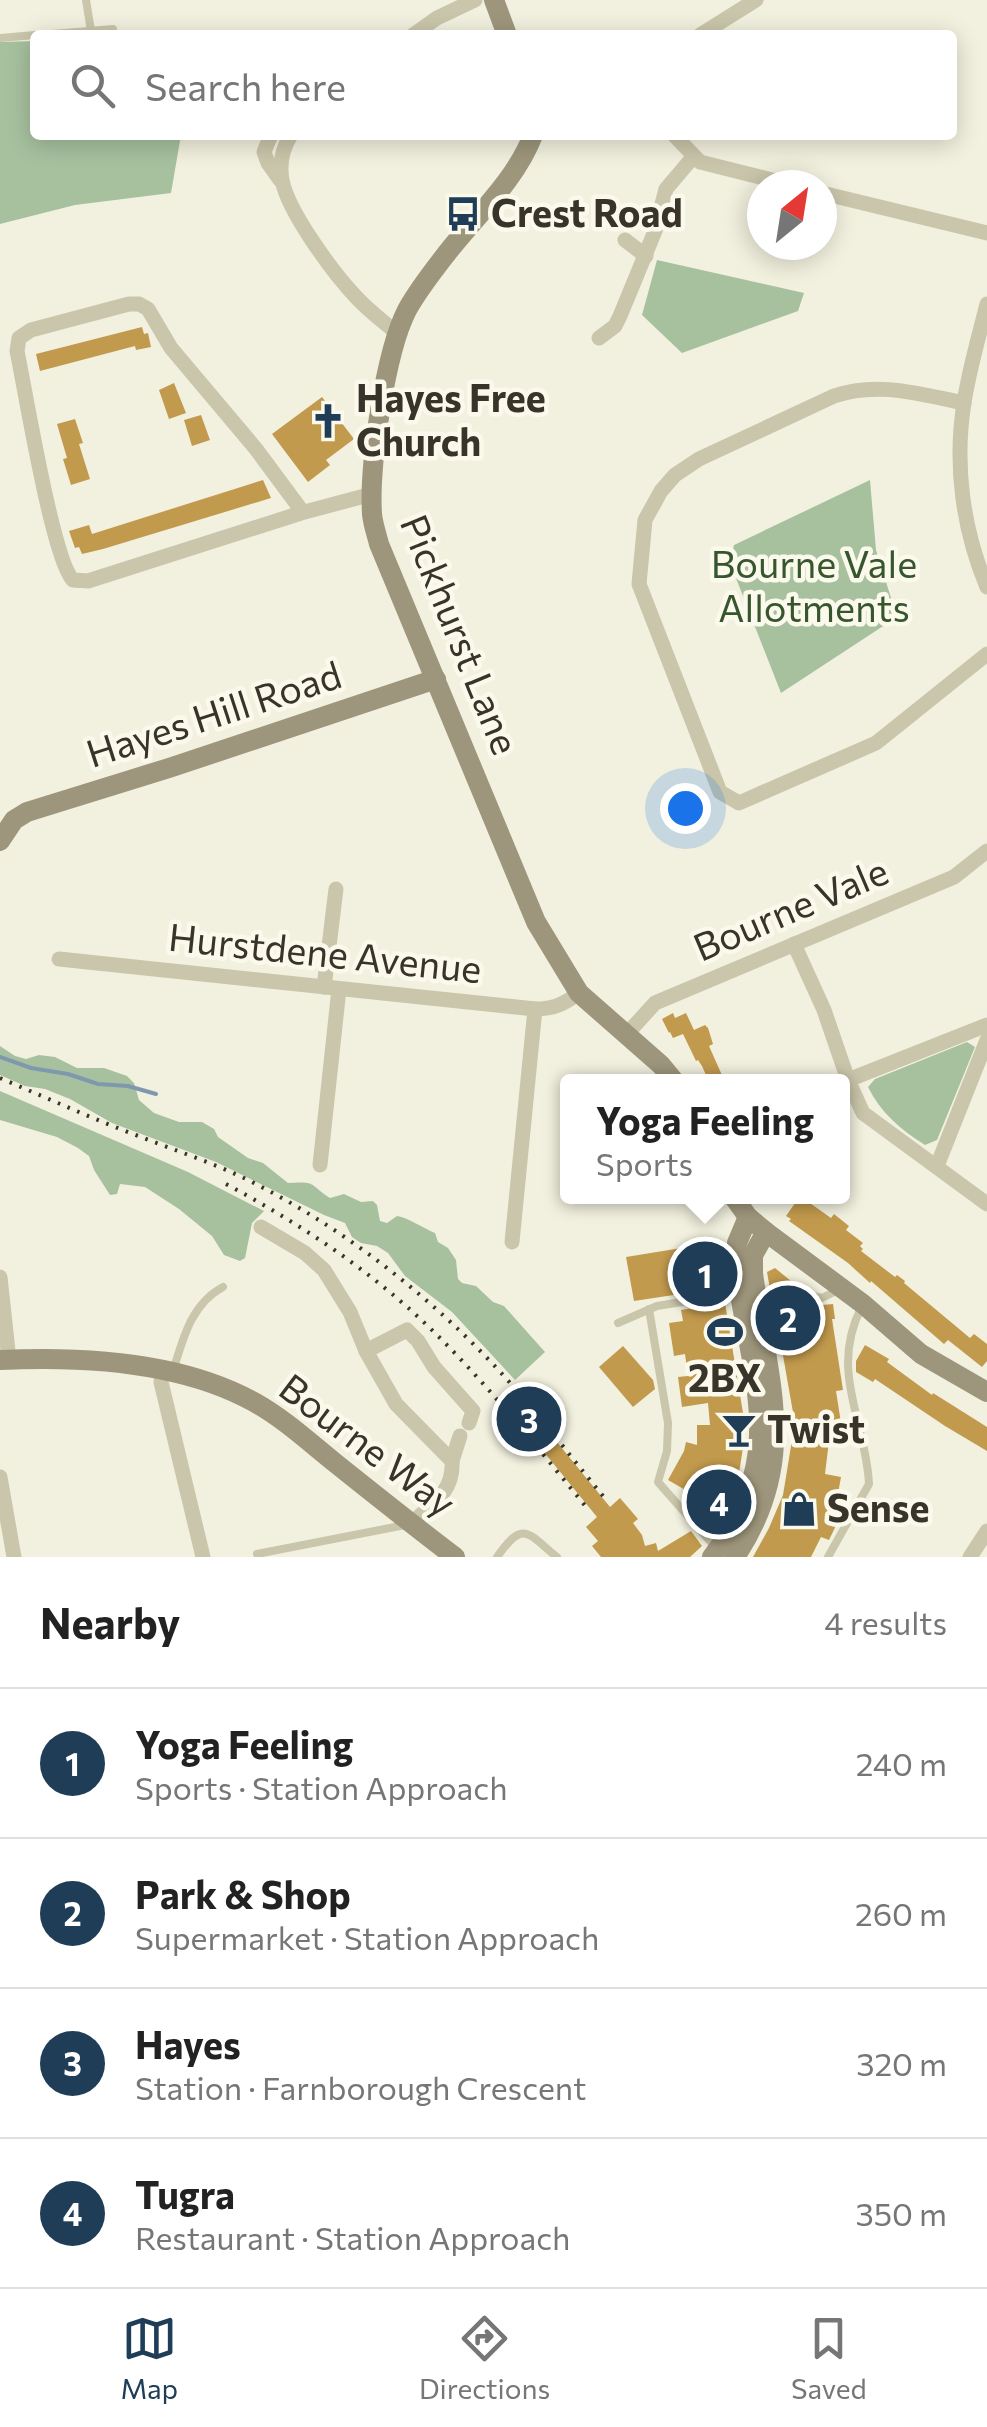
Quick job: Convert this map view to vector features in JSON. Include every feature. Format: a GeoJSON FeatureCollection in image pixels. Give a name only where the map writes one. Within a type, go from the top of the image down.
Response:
{"type":"FeatureCollection","features":[{"type":"Feature","properties":{"kind":"main road"},"geometry":{"type":"LineString","coordinates":[[494,0],[505,30]]}},
{"type":"Feature","properties":{"kind":"main road","name":"Pickhurst Lane"},"geometry":{"type":"LineString","coordinates":[[530,140],[518,165],[406,312],[381,413],[372,519],[536,922],[579,993],[669,1074]]}},
{"type":"Feature","properties":{"kind":"main road","name":"Hayes Hill Road"},"geometry":{"type":"LineString","coordinates":[[7,816],[169,768],[436,680]]}},
{"type":"Feature","properties":{"kind":"main road"},"geometry":{"type":"LineString","coordinates":[[0,840],[7,816]]}},
{"type":"Feature","properties":{"kind":"main road"},"geometry":{"type":"LineString","coordinates":[[739,1204],[766,1232],[863,1304],[921,1354],[987,1392]]}},
{"type":"Feature","properties":{"kind":"main road"},"geometry":{"type":"LineString","coordinates":[[730,1554],[757,1520],[775,1454],[776,1424],[736,1252],[748,1217]]}},
{"type":"Feature","properties":{"kind":"main road"},"geometry":{"type":"LineString","coordinates":[[748,1299],[752,1260],[766,1232]]}},
{"type":"Feature","properties":{"kind":"main road","name":"Bourne Way"},"geometry":{"type":"LineString","coordinates":[[4,1360],[102,1362],[168,1371],[220,1386],[268,1410],[455,1557]]}},
{"type":"Feature","properties":{"kind":"street"},"geometry":{"type":"LineString","coordinates":[[420,30],[475,0]]}},
{"type":"Feature","properties":{"kind":"street"},"geometry":{"type":"LineString","coordinates":[[708,30],[756,0]]}},
{"type":"Feature","properties":{"kind":"street"},"geometry":{"type":"LineString","coordinates":[[268,140],[264,152],[268,164],[317,248],[355,296],[398,334]]}},
{"type":"Feature","properties":{"kind":"street"},"geometry":{"type":"LineString","coordinates":[[283,184],[282,153],[288,140]]}},
{"type":"Feature","properties":{"kind":"street"},"geometry":{"type":"LineString","coordinates":[[679,140],[700,162],[747,174]]}},
{"type":"Feature","properties":{"kind":"street"},"geometry":{"type":"LineString","coordinates":[[599,338],[615,326],[620,316],[646,256],[666,189],[694,156]]}},
{"type":"Feature","properties":{"kind":"street"},"geometry":{"type":"LineString","coordinates":[[837,197],[987,233]]}},
{"type":"Feature","properties":{"kind":"street"},"geometry":{"type":"LineString","coordinates":[[625,240],[646,256]]}},
{"type":"Feature","properties":{"kind":"street"},"geometry":{"type":"LineString","coordinates":[[302,513],[256,449],[171,348],[148,310],[139,304],[32,330],[20,338],[17,351],[46,498],[64,569],[73,580],[88,581],[372,494]]}},
{"type":"Feature","properties":{"kind":"street"},"geometry":{"type":"LineString","coordinates":[[987,304],[964,403],[961,442],[964,512],[987,587]]}},
{"type":"Feature","properties":{"kind":"street"},"geometry":{"type":"LineString","coordinates":[[964,403],[886,388],[854,390],[698,459],[675,475],[645,520],[640,584],[720,792],[739,803],[876,743],[987,654]]}},
{"type":"Feature","properties":{"kind":"street","name":"Bourne Vale"},"geometry":{"type":"LineString","coordinates":[[626,1035],[655,1004],[954,877],[987,851]]}},
{"type":"Feature","properties":{"kind":"street"},"geometry":{"type":"LineString","coordinates":[[320,1165],[336,889]]}},
{"type":"Feature","properties":{"kind":"street"},"geometry":{"type":"LineString","coordinates":[[794,944],[824,1010],[846,1074]]}},
{"type":"Feature","properties":{"kind":"street","name":"Hurstdene Avenue"},"geometry":{"type":"LineString","coordinates":[[60,959],[534,1008],[551,1009],[579,993]]}},
{"type":"Feature","properties":{"kind":"street"},"geometry":{"type":"LineString","coordinates":[[512,1242],[534,1008]]}},
{"type":"Feature","properties":{"kind":"street"},"geometry":{"type":"LineString","coordinates":[[850,1079],[987,1025]]}},
{"type":"Feature","properties":{"kind":"street"},"geometry":{"type":"LineString","coordinates":[[937,1166],[987,1040]]}},
{"type":"Feature","properties":{"kind":"street"},"geometry":{"type":"LineString","coordinates":[[850,1084],[864,1113],[987,1204]]}},
{"type":"Feature","properties":{"kind":"street"},"geometry":{"type":"LineString","coordinates":[[261,1228],[305,1253],[324,1270],[350,1312],[366,1351],[396,1404],[452,1461]]}},
{"type":"Feature","properties":{"kind":"street"},"geometry":{"type":"LineString","coordinates":[[0,1277],[4,1360]]}},
{"type":"Feature","properties":{"kind":"street"},"geometry":{"type":"LineString","coordinates":[[366,1351],[406,1330],[472,1422],[452,1461],[450,1486],[412,1524]]}},
{"type":"Feature","properties":{"kind":"street"},"geometry":{"type":"LineString","coordinates":[[168,1371],[161,1382],[203,1557]]}},
{"type":"Feature","properties":{"kind":"street"},"geometry":{"type":"LineString","coordinates":[[0,1477],[14,1557]]}},
{"type":"Feature","properties":{"kind":"street"},"geometry":{"type":"LineString","coordinates":[[970,1557],[987,1531]]}},
{"type":"Feature","properties":{"kind":"lane"},"geometry":{"type":"LineString","coordinates":[[86,0],[91,30]]}},
{"type":"Feature","properties":{"kind":"lane"},"geometry":{"type":"LineString","coordinates":[[102,30],[113,29]]}},
{"type":"Feature","properties":{"kind":"lane"},"geometry":{"type":"LineString","coordinates":[[0,38],[30,36]]}},
{"type":"Feature","properties":{"kind":"lane"},"geometry":{"type":"LineString","coordinates":[[618,1323],[649,1309],[748,1299],[822,1298],[838,1285]]}},
{"type":"Feature","properties":{"kind":"lane"},"geometry":{"type":"LineString","coordinates":[[168,1371],[199,1306],[223,1287]]}},
{"type":"Feature","properties":{"kind":"lane"},"geometry":{"type":"LineString","coordinates":[[828,1557],[869,1484],[847,1375],[855,1321],[863,1304]]}},
{"type":"Feature","properties":{"kind":"lane"},"geometry":{"type":"LineString","coordinates":[[649,1309],[668,1424],[658,1482],[730,1554]]}},
{"type":"Feature","properties":{"kind":"lane"},"geometry":{"type":"LineString","coordinates":[[257,1554],[412,1524]]}},
{"type":"Feature","properties":{"kind":"lane"},"geometry":{"type":"LineString","coordinates":[[497,1557],[518,1534],[531,1536],[558,1557]]}},
{"type":"Feature","properties":{"kind":"green space"},"geometry":{"type":"Polygon","coordinates":[[[30,41],[30,140],[180,140],[171,193],[75,205],[0,224],[0,42],[30,41]]]}},
{"type":"Feature","properties":{"kind":"green space"},"geometry":{"type":"Polygon","coordinates":[[[657,260],[804,293],[798,311],[682,353],[642,315],[657,260]]]}},
{"type":"Feature","properties":{"kind":"green space","name":"Bourne Vale Allotments"},"geometry":{"type":"Polygon","coordinates":[[[870,480],[876,550],[897,617],[781,693],[730,563],[734,545],[870,480]]]}},
{"type":"Feature","properties":{"kind":"green space"},"geometry":{"type":"Polygon","coordinates":[[[967,1042],[975,1047],[937,1140],[925,1145],[892,1120],[868,1087],[875,1079],[967,1042]]]}},
{"type":"Feature","properties":{"kind":"green space"},"geometry":{"type":"Polygon","coordinates":[[[0,1046],[26,1059],[39,1055],[55,1057],[77,1068],[104,1068],[127,1076],[134,1083],[139,1100],[154,1113],[179,1122],[202,1122],[288,1183],[312,1184],[330,1198],[344,1194],[361,1202],[373,1201],[380,1221],[387,1223],[397,1216],[435,1233],[438,1242],[456,1260],[458,1279],[476,1286],[493,1302],[504,1306],[545,1352],[515,1380],[452,1312],[405,1276],[388,1253],[352,1237],[345,1223],[216,1162],[112,1123],[70,1099],[0,1075],[0,1046]]]}},
{"type":"Feature","properties":{"kind":"green space"},"geometry":{"type":"Polygon","coordinates":[[[0,1091],[188,1172],[264,1211],[252,1223],[245,1258],[240,1261],[224,1255],[212,1236],[145,1187],[120,1184],[117,1194],[110,1195],[89,1156],[78,1148],[57,1137],[0,1120],[0,1091]]]}},
{"type":"Feature","properties":{"kind":"building"},"geometry":{"type":"Polygon","coordinates":[[[142,327],[144,334],[148,333],[151,347],[136,350],[135,346],[40,371],[36,354],[142,327]]]}},
{"type":"Feature","properties":{"kind":"building"},"geometry":{"type":"Polygon","coordinates":[[[174,383],[186,413],[169,419],[159,390],[174,383]]]}},
{"type":"Feature","properties":{"kind":"building"},"geometry":{"type":"Polygon","coordinates":[[[322,397],[354,439],[326,460],[330,465],[308,482],[272,434],[322,397]]]}},
{"type":"Feature","properties":{"kind":"building"},"geometry":{"type":"Polygon","coordinates":[[[201,415],[210,440],[192,446],[184,420],[201,415]]]}},
{"type":"Feature","properties":{"kind":"building"},"geometry":{"type":"Polygon","coordinates":[[[75,419],[90,479],[71,485],[57,424],[75,419]]]}},
{"type":"Feature","properties":{"kind":"building"},"geometry":{"type":"Polygon","coordinates":[[[263,480],[271,498],[103,549],[82,554],[79,547],[75,548],[69,531],[89,525],[92,534],[263,480]]]}},
{"type":"Feature","properties":{"kind":"building"},"geometry":{"type":"Polygon","coordinates":[[[673,1013],[675,1018],[686,1013],[694,1030],[705,1025],[721,1074],[706,1074],[683,1034],[673,1038],[662,1019],[673,1013]]]}},
{"type":"Feature","properties":{"kind":"building"},"geometry":{"type":"Polygon","coordinates":[[[794,1204],[811,1204],[831,1218],[834,1214],[863,1243],[861,1251],[905,1281],[970,1338],[974,1334],[987,1344],[987,1361],[982,1367],[948,1340],[944,1344],[786,1216],[794,1204]]]}},
{"type":"Feature","properties":{"kind":"building"},"geometry":{"type":"Polygon","coordinates":[[[712,1243],[720,1288],[634,1301],[626,1257],[712,1243]]]}},
{"type":"Feature","properties":{"kind":"building"},"geometry":{"type":"Polygon","coordinates":[[[775,1268],[802,1290],[771,1295],[767,1272],[775,1268]]]}},
{"type":"Feature","properties":{"kind":"building"},"geometry":{"type":"Polygon","coordinates":[[[725,1303],[744,1419],[744,1441],[738,1480],[711,1531],[688,1505],[694,1495],[668,1480],[686,1442],[697,1445],[697,1425],[710,1425],[708,1403],[682,1407],[678,1377],[688,1376],[685,1354],[674,1356],[669,1323],[683,1321],[681,1310],[725,1303]]]}},
{"type":"Feature","properties":{"kind":"building"},"geometry":{"type":"Polygon","coordinates":[[[833,1304],[843,1390],[836,1391],[844,1442],[829,1441],[825,1474],[841,1477],[835,1510],[842,1513],[829,1540],[821,1537],[811,1557],[753,1557],[783,1495],[794,1418],[775,1310],[833,1304]]]}},
{"type":"Feature","properties":{"kind":"building"},"geometry":{"type":"Polygon","coordinates":[[[865,1345],[889,1359],[887,1362],[932,1395],[987,1427],[987,1451],[875,1379],[873,1382],[856,1372],[856,1361],[865,1345]]]}},
{"type":"Feature","properties":{"kind":"building"},"geometry":{"type":"Polygon","coordinates":[[[623,1346],[653,1380],[655,1389],[633,1407],[599,1367],[623,1346]]]}},
{"type":"Feature","properties":{"kind":"building"},"geometry":{"type":"Polygon","coordinates":[[[534,1414],[610,1507],[620,1498],[638,1519],[633,1523],[645,1546],[656,1543],[658,1551],[691,1531],[702,1546],[690,1557],[601,1557],[592,1546],[598,1541],[586,1527],[597,1517],[521,1424],[534,1414]]]}},
{"type":"Feature","properties":{"kind":"waterway"},"geometry":{"type":"LineString","coordinates":[[0,1057],[98,1084],[128,1086],[156,1094]]}},
{"type":"Feature","properties":{"kind":"railway"},"geometry":{"type":"LineString","coordinates":[[0,1078],[240,1176],[349,1240],[409,1285],[490,1361],[603,1496]]}},
{"type":"Feature","properties":{"kind":"railway"},"geometry":{"type":"LineString","coordinates":[[226,1184],[324,1243],[415,1314],[483,1384],[587,1508]]}},
{"type":"Feature","properties":{"kind":"place","name":"Crest Road"},"geometry":{"type":"Point","coordinates":[463,214]}},
{"type":"Feature","properties":{"kind":"place","name":"Hayes Free Church"},"geometry":{"type":"Point","coordinates":[328,421]}},
{"type":"Feature","properties":{"kind":"place","name":"Yoga Feeling"},"geometry":{"type":"Point","coordinates":[705,1274]}},
{"type":"Feature","properties":{"kind":"place","name":"Park & Shop"},"geometry":{"type":"Point","coordinates":[788,1318]}},
{"type":"Feature","properties":{"kind":"place","name":"2BX"},"geometry":{"type":"Point","coordinates":[725,1332]}},
{"type":"Feature","properties":{"kind":"place","name":"Hayes"},"geometry":{"type":"Point","coordinates":[529,1419]}},
{"type":"Feature","properties":{"kind":"place","name":"Twist"},"geometry":{"type":"Point","coordinates":[739,1430]}},
{"type":"Feature","properties":{"kind":"place","name":"Tugra"},"geometry":{"type":"Point","coordinates":[719,1502]}},
{"type":"Feature","properties":{"kind":"place","name":"Sense"},"geometry":{"type":"Point","coordinates":[799,1509]}}]}
